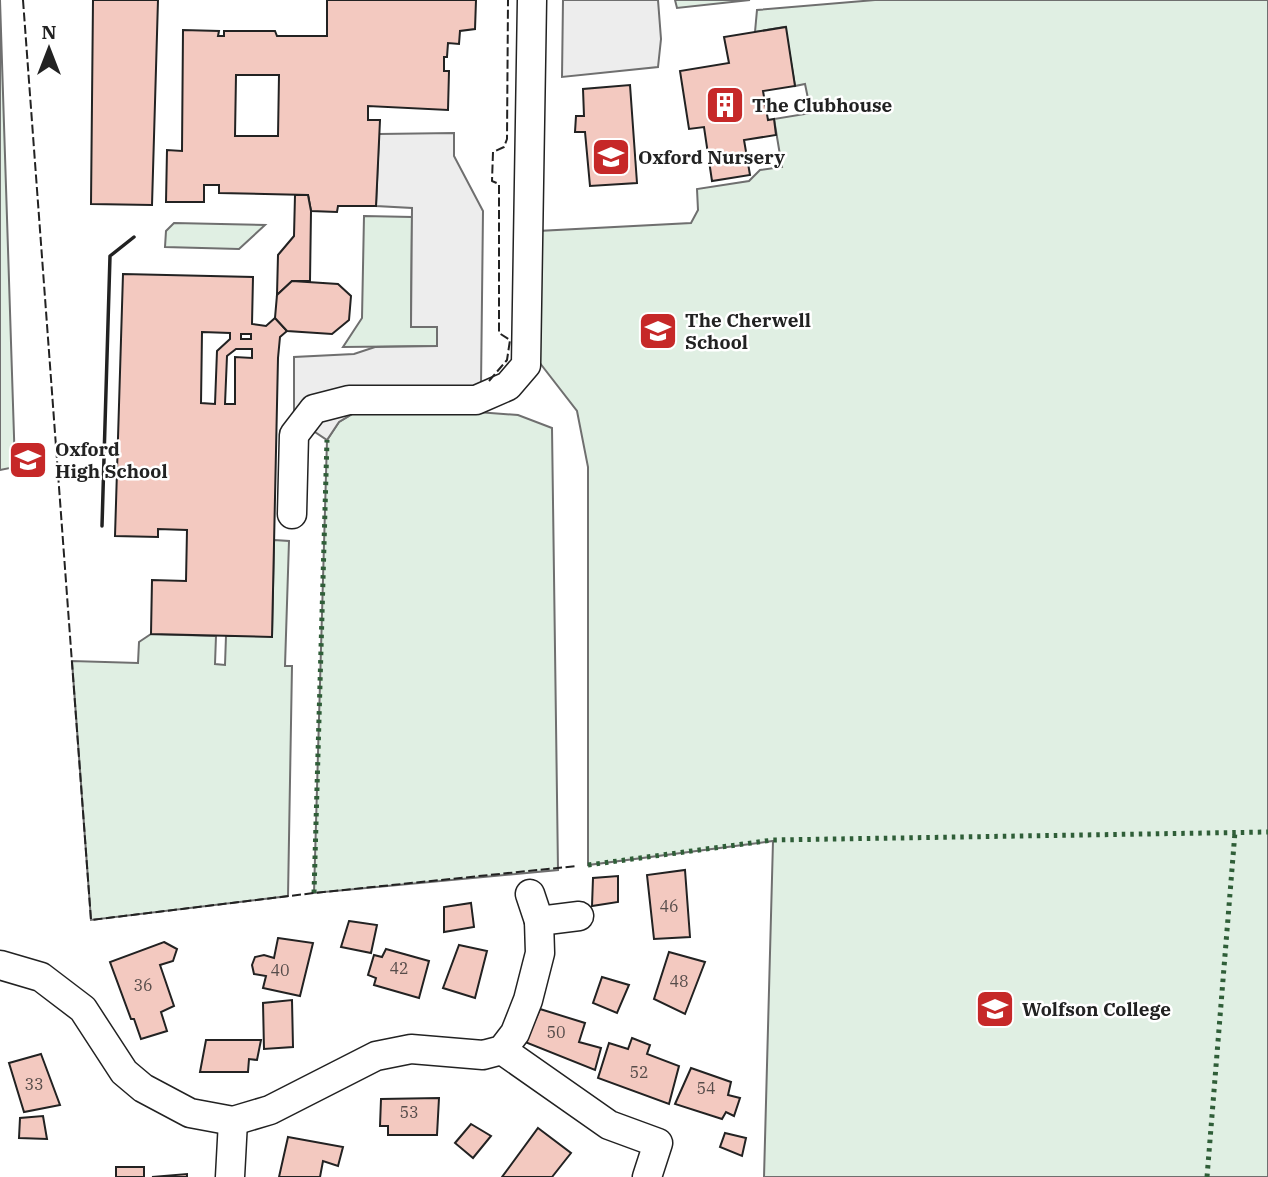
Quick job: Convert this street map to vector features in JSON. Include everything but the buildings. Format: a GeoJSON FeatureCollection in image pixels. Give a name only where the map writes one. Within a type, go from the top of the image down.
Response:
{"type":"FeatureCollection","features":[{"type":"Feature","properties":{"kind":"street"},"geometry":{"type":"LineString","coordinates":[[292,514],[293,435],[314,410],[349,400],[476,400],[508,386],[526,365],[531,0]]}},
{"type":"Feature","properties":{"kind":"street"},"geometry":{"type":"LineString","coordinates":[[0,965],[41,977],[83,1009],[124,1072],[143,1088],[190,1113],[233,1121],[270,1110],[376,1056],[411,1049],[483,1055],[502,1050],[515,1033],[528,1000],[540,953],[539,921],[530,894]]}},
{"type":"Feature","properties":{"kind":"street"},"geometry":{"type":"LineString","coordinates":[[539,921],[579,916]]}},
{"type":"Feature","properties":{"kind":"street"},"geometry":{"type":"LineString","coordinates":[[502,1050],[609,1125],[658,1143],[647,1177]]}},
{"type":"Feature","properties":{"kind":"street"},"geometry":{"type":"LineString","coordinates":[[230,1177],[233,1121]]}},
{"type":"Feature","properties":{"kind":"green space"},"geometry":{"type":"Polygon","coordinates":[[[0,0],[15,467],[0,470],[0,0]]]}},
{"type":"Feature","properties":{"kind":"green space"},"geometry":{"type":"Polygon","coordinates":[[[675,0],[750,0],[677,8],[675,0]]]}},
{"type":"Feature","properties":{"kind":"green space"},"geometry":{"type":"Polygon","coordinates":[[[875,0],[1268,0],[1268,1177],[764,1177],[773,841],[588,865],[588,467],[577,411],[536,358],[538,231],[691,223],[698,210],[697,189],[749,181],[760,170],[782,167],[774,119],[811,113],[805,84],[795,86],[785,27],[755,32],[757,10],[875,0]]]}},
{"type":"Feature","properties":{"kind":"green space"},"geometry":{"type":"Polygon","coordinates":[[[364,216],[412,217],[411,326],[438,327],[437,346],[343,347],[362,318],[364,216]]]}},
{"type":"Feature","properties":{"kind":"green space"},"geometry":{"type":"Polygon","coordinates":[[[174,223],[265,225],[239,249],[165,247],[166,231],[174,223]]]}},
{"type":"Feature","properties":{"kind":"green space"},"geometry":{"type":"Polygon","coordinates":[[[359,410],[464,411],[518,415],[552,428],[558,870],[314,893],[327,440],[339,422],[359,410]]]}},
{"type":"Feature","properties":{"kind":"green space"},"geometry":{"type":"Polygon","coordinates":[[[274,540],[289,541],[285,666],[292,666],[288,896],[91,920],[72,661],[138,663],[139,642],[151,634],[216,636],[215,664],[225,665],[226,636],[272,636],[274,540]]]}},
{"type":"Feature","properties":{"kind":"shaded area"},"geometry":{"type":"Polygon","coordinates":[[[563,0],[658,0],[661,39],[658,67],[562,77],[563,0]]]}},
{"type":"Feature","properties":{"kind":"shaded area"},"geometry":{"type":"Polygon","coordinates":[[[454,133],[454,156],[483,211],[481,387],[359,410],[339,422],[327,440],[294,418],[294,357],[354,354],[375,347],[437,346],[437,327],[411,327],[412,208],[376,206],[379,134],[454,133]]]}},
{"type":"Feature","properties":{"kind":"hedge"},"geometry":{"type":"LineString","coordinates":[[314,893],[327,440]]}},
{"type":"Feature","properties":{"kind":"hedge"},"geometry":{"type":"LineString","coordinates":[[1207,1177],[1235,832]]}},
{"type":"Feature","properties":{"kind":"hedge"},"geometry":{"type":"LineString","coordinates":[[588,865],[773,840],[1268,832]]}},
{"type":"Feature","properties":{"kind":"fence"},"geometry":{"type":"LineString","coordinates":[[23,0],[91,920],[314,893],[577,866]]}},
{"type":"Feature","properties":{"kind":"fence"},"geometry":{"type":"LineString","coordinates":[[489,381],[507,360],[510,340],[499,333],[499,184],[492,181],[493,152],[504,147],[507,139],[508,0]]}},
{"type":"Feature","properties":{"kind":"wall"},"geometry":{"type":"LineString","coordinates":[[102,526],[110,256],[134,237]]}},
{"type":"Feature","properties":{"kind":"place","name":"The Clubhouse"},"geometry":{"type":"Point","coordinates":[725,105]}},
{"type":"Feature","properties":{"kind":"place","name":"Oxford Nursery"},"geometry":{"type":"Point","coordinates":[611,157]}},
{"type":"Feature","properties":{"kind":"place","name":"The Cherwell School"},"geometry":{"type":"Point","coordinates":[658,331]}},
{"type":"Feature","properties":{"kind":"place","name":"Oxford High School"},"geometry":{"type":"Point","coordinates":[28,460]}},
{"type":"Feature","properties":{"kind":"place","name":"Wolfson College"},"geometry":{"type":"Point","coordinates":[995,1009]}}]}
